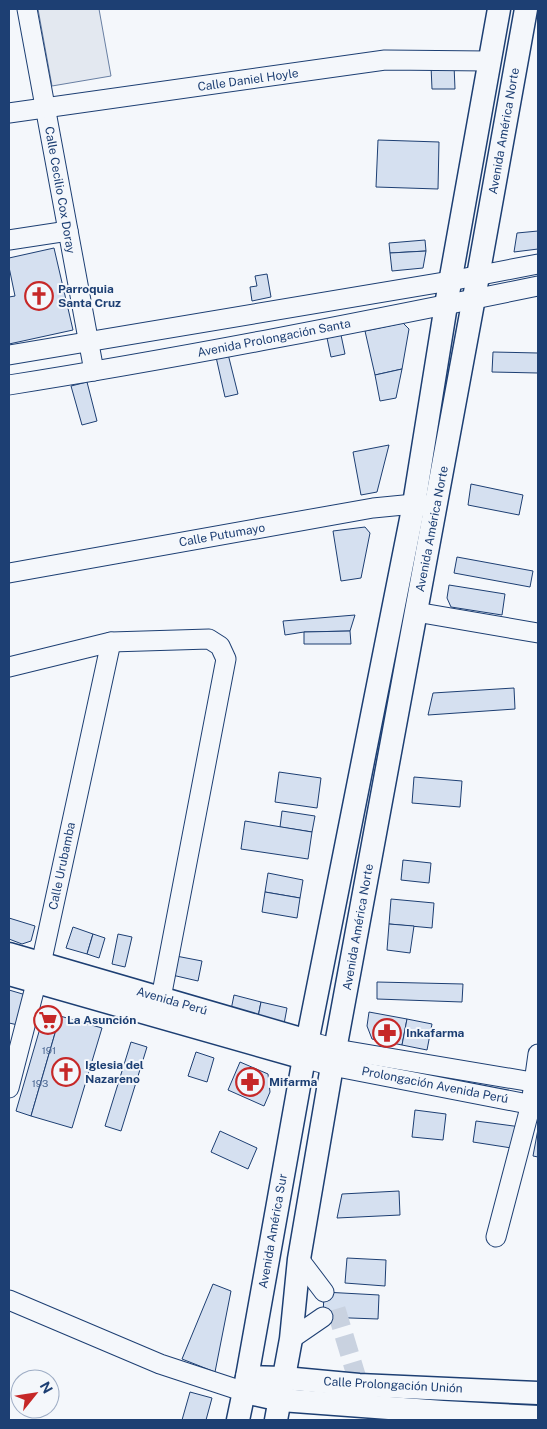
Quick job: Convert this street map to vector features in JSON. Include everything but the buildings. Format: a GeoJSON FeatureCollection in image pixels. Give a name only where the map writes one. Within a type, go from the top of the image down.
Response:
{"type":"FeatureCollection","features":[{"type":"Feature","properties":{"kind":"main road","name":"Avenida América Norte"},"geometry":{"type":"LineString","coordinates":[[334,1057],[416,612],[446,305],[498,9]]}},
{"type":"Feature","properties":{"kind":"main road","name":"Avenida América Norte"},"geometry":{"type":"LineString","coordinates":[[306,1049],[425,505],[474,299],[526,9]]}},
{"type":"Feature","properties":{"kind":"main road","name":"Avenida Perú"},"geometry":{"type":"LineString","coordinates":[[9,954],[39,973],[306,1049]]}},
{"type":"Feature","properties":{"kind":"main road","name":"Avenida Perú"},"geometry":{"type":"LineString","coordinates":[[9,974],[39,973],[161,998],[306,1049]]}},
{"type":"Feature","properties":{"kind":"main road","name":"Avenida América Sur"},"geometry":{"type":"LineString","coordinates":[[238,1420],[246,1385],[306,1049]]}},
{"type":"Feature","properties":{"kind":"main road"},"geometry":{"type":"LineString","coordinates":[[281,1399],[291,1338],[300,1259],[334,1057]]}},
{"type":"Feature","properties":{"kind":"main road","name":"Calle Prolongación Unión"},"geometry":{"type":"LineString","coordinates":[[281,1399],[359,1384],[538,1393]]}},
{"type":"Feature","properties":{"kind":"main road","name":"Calle Prolongación Unión"},"geometry":{"type":"LineString","coordinates":[[246,1385],[281,1399],[444,1416],[538,1417]]}},
{"type":"Feature","properties":{"kind":"street","name":"Calle Cecilio Cox Doray"},"geometry":{"type":"LineString","coordinates":[[27,9],[94,371]]}},
{"type":"Feature","properties":{"kind":"street","name":"Calle Daniel Hoyle"},"geometry":{"type":"LineString","coordinates":[[9,113],[385,60],[488,62]]}},
{"type":"Feature","properties":{"kind":"street"},"geometry":{"type":"LineString","coordinates":[[9,240],[68,231]]}},
{"type":"Feature","properties":{"kind":"street","name":"Avenida Prolongación Santa"},"geometry":{"type":"LineString","coordinates":[[9,355],[450,281],[538,264]]}},
{"type":"Feature","properties":{"kind":"street","name":"Avenida Prolongación Santa"},"geometry":{"type":"LineString","coordinates":[[9,385],[94,371],[538,286]]}},
{"type":"Feature","properties":{"kind":"street","name":"Calle Putumayo"},"geometry":{"type":"LineString","coordinates":[[9,573],[373,508],[425,505]]}},
{"type":"Feature","properties":{"kind":"street"},"geometry":{"type":"LineString","coordinates":[[416,612],[538,633]]}},
{"type":"Feature","properties":{"kind":"street"},"geometry":{"type":"LineString","coordinates":[[9,667],[111,642],[209,639],[220,646],[226,659],[161,998]]}},
{"type":"Feature","properties":{"kind":"street","name":"Calle Urubamba"},"geometry":{"type":"LineString","coordinates":[[9,1088],[39,973],[111,642]]}},
{"type":"Feature","properties":{"kind":"street","name":"Avenida Perú"},"geometry":{"type":"LineString","coordinates":[[306,1049],[334,1057]]}},
{"type":"Feature","properties":{"kind":"street"},"geometry":{"type":"LineString","coordinates":[[496,1237],[534,1105],[538,1054]]}},
{"type":"Feature","properties":{"kind":"street","name":"Prolongación Avenida Perú"},"geometry":{"type":"LineString","coordinates":[[334,1057],[536,1082]]}},
{"type":"Feature","properties":{"kind":"street","name":"Prolongación Avenida Perú"},"geometry":{"type":"LineString","coordinates":[[334,1057],[534,1105]]}},
{"type":"Feature","properties":{"kind":"street"},"geometry":{"type":"LineString","coordinates":[[300,1259],[324,1292]]}},
{"type":"Feature","properties":{"kind":"street"},"geometry":{"type":"LineString","coordinates":[[9,1300],[160,1364],[246,1385]]}},
{"type":"Feature","properties":{"kind":"street"},"geometry":{"type":"LineString","coordinates":[[291,1338],[323,1317]]}},
{"type":"Feature","properties":{"kind":"shaded area"},"geometry":{"type":"Polygon","coordinates":[[[38,9],[99,9],[111,76],[52,86],[38,9]]]}},
{"type":"Feature","properties":{"kind":"tunnel"},"geometry":{"type":"LineString","coordinates":[[336,1309],[359,1385]]}},
{"type":"Feature","properties":{"kind":"place","name":"Parroquia Santa Cruz"},"geometry":{"type":"Point","coordinates":[39,296]}},
{"type":"Feature","properties":{"kind":"place","name":"La Asunción"},"geometry":{"type":"Point","coordinates":[48,1020]}},
{"type":"Feature","properties":{"kind":"place","name":"Inkafarma"},"geometry":{"type":"Point","coordinates":[387,1033]}},
{"type":"Feature","properties":{"kind":"place","name":"Iglesia del Nazareno"},"geometry":{"type":"Point","coordinates":[66,1072]}},
{"type":"Feature","properties":{"kind":"place","name":"Mifarma"},"geometry":{"type":"Point","coordinates":[250,1082]}}]}
